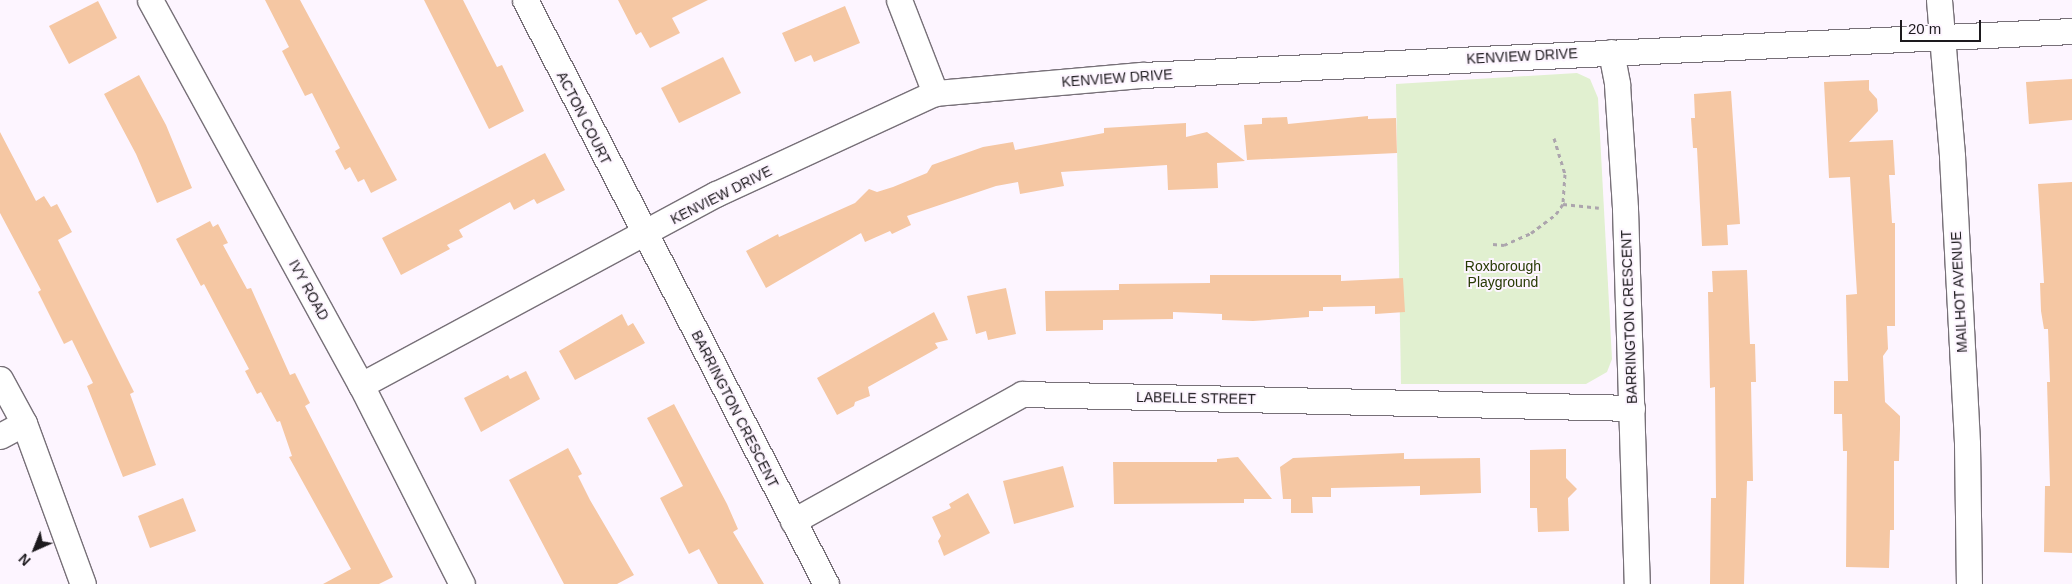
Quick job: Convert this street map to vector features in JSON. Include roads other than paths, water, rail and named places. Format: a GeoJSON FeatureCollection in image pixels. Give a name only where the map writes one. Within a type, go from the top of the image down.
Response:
{"type":"FeatureCollection","features":[{"type":"Feature","properties":{"kind":"street","name":"IVY ROAD"},"geometry":{"type":"LineString","coordinates":[[150,0],[361,385],[462,584]]}},
{"type":"Feature","properties":{"kind":"street","name":"ACTON COURT"},"geometry":{"type":"LineString","coordinates":[[524,0],[643,235]]}},
{"type":"Feature","properties":{"kind":"street"},"geometry":{"type":"LineString","coordinates":[[899,0],[935,93]]}},
{"type":"Feature","properties":{"kind":"street","name":"MAILHOT AVENUE"},"geometry":{"type":"LineString","coordinates":[[1939,0],[1943,37],[1967,444],[1969,584]]}},
{"type":"Feature","properties":{"kind":"street","name":"KENVIEW DRIVE"},"geometry":{"type":"LineString","coordinates":[[361,385],[643,235],[716,194],[935,93],[1142,75],[2072,31]]}},
{"type":"Feature","properties":{"kind":"street","name":"BARRINGTON CRESCENT"},"geometry":{"type":"LineString","coordinates":[[1611,52],[1617,84],[1626,209],[1637,584]]}},
{"type":"Feature","properties":{"kind":"street","name":"BARRINGTON CRESCENT"},"geometry":{"type":"LineString","coordinates":[[643,235],[722,381],[792,521],[826,584]]}},
{"type":"Feature","properties":{"kind":"street"},"geometry":{"type":"LineString","coordinates":[[0,379],[24,423],[83,584]]}},
{"type":"Feature","properties":{"kind":"street","name":"LABELLE STREET"},"geometry":{"type":"LineString","coordinates":[[792,521],[928,443],[1022,394],[1632,408]]}},
{"type":"Feature","properties":{"kind":"street"},"geometry":{"type":"LineString","coordinates":[[0,436],[24,423]]}},
{"type":"Feature","properties":{"kind":"park label","name":"Roxborough Playground"},"geometry":{"type":"Point","coordinates":[1503,274]}}]}
